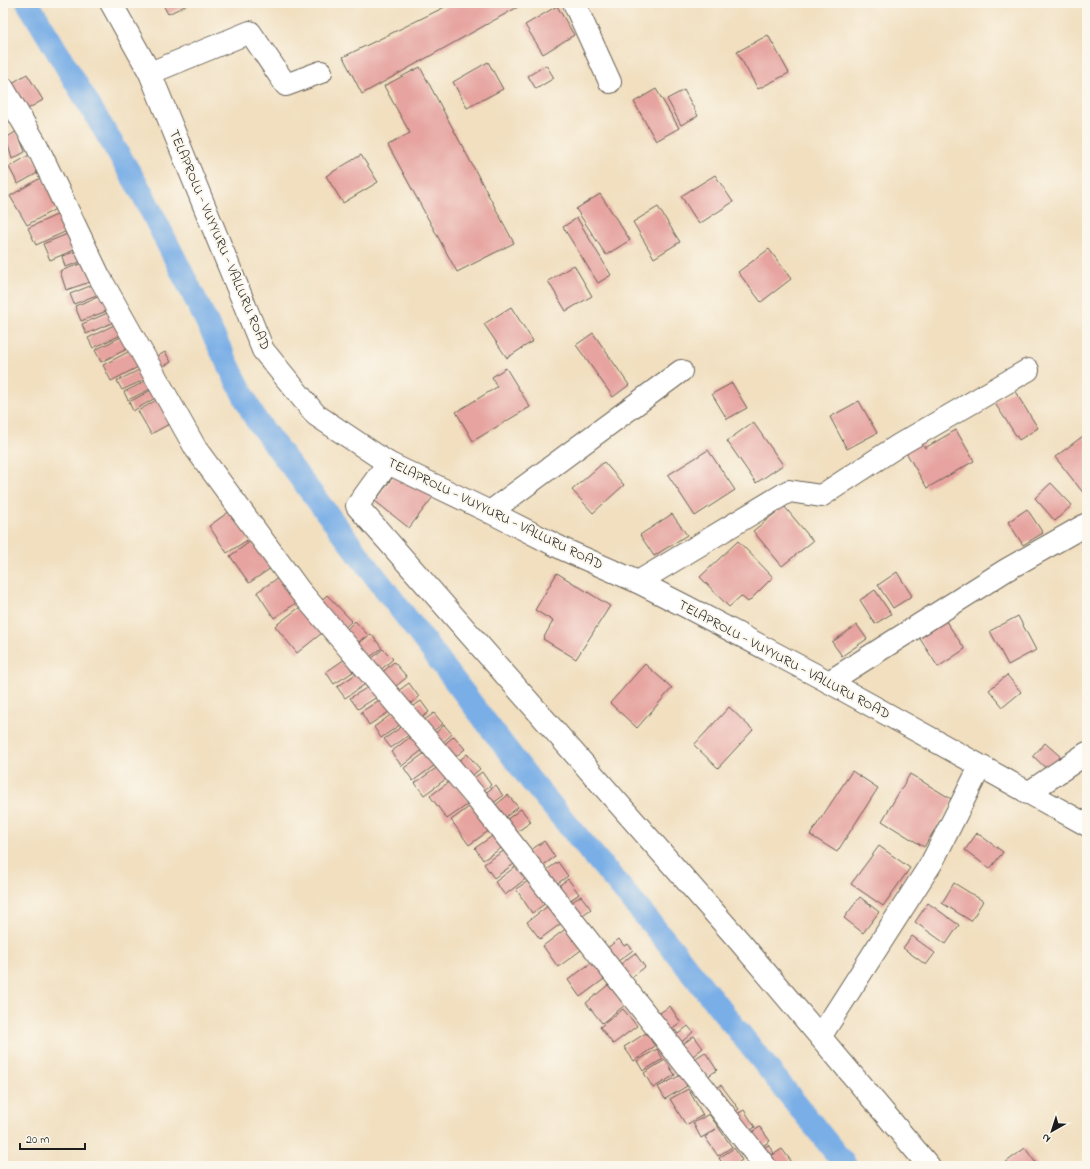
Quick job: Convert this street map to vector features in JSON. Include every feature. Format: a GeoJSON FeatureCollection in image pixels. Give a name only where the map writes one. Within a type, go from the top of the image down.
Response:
{"type":"FeatureCollection","features":[{"type":"Feature","properties":{"kind":"street","name":"TELAPROLU - VUYYURU - VALLURU ROAD"},"geometry":{"type":"LineString","coordinates":[[111,3],[150,73],[263,350],[316,415],[388,463],[565,550],[638,582],[829,682],[1087,825]]}},
{"type":"Feature","properties":{"kind":"street"},"geometry":{"type":"LineString","coordinates":[[574,3],[610,82]]}},
{"type":"Feature","properties":{"kind":"street"},"geometry":{"type":"LineString","coordinates":[[150,73],[250,32],[286,85],[321,72]]}},
{"type":"Feature","properties":{"kind":"street"},"geometry":{"type":"LineString","coordinates":[[3,88],[36,144],[99,276],[196,449],[300,591],[474,795],[765,1166]]}},
{"type":"Feature","properties":{"kind":"street"},"geometry":{"type":"LineString","coordinates":[[638,582],[789,491],[821,496],[899,444],[1028,370]]}},
{"type":"Feature","properties":{"kind":"street"},"geometry":{"type":"LineString","coordinates":[[490,512],[681,371]]}},
{"type":"Feature","properties":{"kind":"street"},"geometry":{"type":"LineString","coordinates":[[388,463],[357,506],[741,943],[929,1166]]}},
{"type":"Feature","properties":{"kind":"street"},"geometry":{"type":"LineString","coordinates":[[829,682],[1006,570],[1087,524]]}},
{"type":"Feature","properties":{"kind":"street"},"geometry":{"type":"LineString","coordinates":[[1028,793],[1087,753]]}},
{"type":"Feature","properties":{"kind":"street"},"geometry":{"type":"LineString","coordinates":[[820,1037],[932,862],[980,767]]}},
{"type":"Feature","properties":{"kind":"building"},"geometry":{"type":"Polygon","coordinates":[[[162,3],[191,3],[168,14],[162,3]]]}},
{"type":"Feature","properties":{"kind":"building"},"geometry":{"type":"Polygon","coordinates":[[[453,3],[525,3],[362,94],[343,57],[453,3]]]}},
{"type":"Feature","properties":{"kind":"building"},"geometry":{"type":"Polygon","coordinates":[[[557,6],[574,35],[543,54],[525,25],[557,6]]]}},
{"type":"Feature","properties":{"kind":"building"},"geometry":{"type":"Polygon","coordinates":[[[768,35],[789,73],[758,89],[737,52],[768,35]]]}},
{"type":"Feature","properties":{"kind":"building"},"geometry":{"type":"Polygon","coordinates":[[[488,62],[503,89],[467,108],[453,82],[488,62]]]}},
{"type":"Feature","properties":{"kind":"building"},"geometry":{"type":"Polygon","coordinates":[[[546,65],[554,78],[536,89],[528,76],[546,65]]]}},
{"type":"Feature","properties":{"kind":"building"},"geometry":{"type":"Polygon","coordinates":[[[420,67],[514,243],[457,272],[388,145],[410,133],[384,86],[420,67]]]}},
{"type":"Feature","properties":{"kind":"building"},"geometry":{"type":"Polygon","coordinates":[[[27,74],[43,100],[24,111],[9,85],[27,74]]]}},
{"type":"Feature","properties":{"kind":"building"},"geometry":{"type":"Polygon","coordinates":[[[656,89],[679,128],[656,141],[634,102],[656,89]]]}},
{"type":"Feature","properties":{"kind":"building"},"geometry":{"type":"Polygon","coordinates":[[[684,90],[698,116],[681,125],[667,99],[684,90]]]}},
{"type":"Feature","properties":{"kind":"building"},"geometry":{"type":"Polygon","coordinates":[[[17,131],[25,152],[12,159],[6,138],[17,131]]]}},
{"type":"Feature","properties":{"kind":"building"},"geometry":{"type":"Polygon","coordinates":[[[31,154],[41,171],[18,184],[9,167],[31,154]]]}},
{"type":"Feature","properties":{"kind":"building"},"geometry":{"type":"Polygon","coordinates":[[[361,155],[378,182],[343,203],[326,176],[361,155]]]}},
{"type":"Feature","properties":{"kind":"building"},"geometry":{"type":"Polygon","coordinates":[[[715,175],[733,202],[699,224],[681,196],[715,175]]]}},
{"type":"Feature","properties":{"kind":"building"},"geometry":{"type":"Polygon","coordinates":[[[42,177],[59,207],[27,225],[10,196],[42,177]]]}},
{"type":"Feature","properties":{"kind":"building"},"geometry":{"type":"Polygon","coordinates":[[[600,194],[630,240],[606,255],[576,209],[600,194]]]}},
{"type":"Feature","properties":{"kind":"building"},"geometry":{"type":"Polygon","coordinates":[[[658,207],[680,242],[654,258],[633,222],[658,207]]]}},
{"type":"Feature","properties":{"kind":"building"},"geometry":{"type":"Polygon","coordinates":[[[61,213],[69,230],[36,245],[28,228],[61,213]]]}},
{"type":"Feature","properties":{"kind":"building"},"geometry":{"type":"Polygon","coordinates":[[[577,218],[611,275],[598,283],[563,227],[577,218]]]}},
{"type":"Feature","properties":{"kind":"building"},"geometry":{"type":"Polygon","coordinates":[[[72,232],[79,248],[50,260],[43,244],[72,232]]]}},
{"type":"Feature","properties":{"kind":"building"},"geometry":{"type":"Polygon","coordinates":[[[769,249],[791,279],[761,302],[738,272],[769,249]]]}},
{"type":"Feature","properties":{"kind":"building"},"geometry":{"type":"Polygon","coordinates":[[[80,250],[84,261],[65,267],[62,256],[80,250]]]}},
{"type":"Feature","properties":{"kind":"building"},"geometry":{"type":"Polygon","coordinates":[[[86,262],[93,281],[66,290],[60,271],[86,262]]]}},
{"type":"Feature","properties":{"kind":"building"},"geometry":{"type":"Polygon","coordinates":[[[574,265],[592,296],[566,311],[548,281],[574,265]]]}},
{"type":"Feature","properties":{"kind":"building"},"geometry":{"type":"Polygon","coordinates":[[[95,284],[99,294],[74,304],[70,294],[95,284]]]}},
{"type":"Feature","properties":{"kind":"building"},"geometry":{"type":"Polygon","coordinates":[[[103,295],[109,310],[81,321],[75,306],[103,295]]]}},
{"type":"Feature","properties":{"kind":"building"},"geometry":{"type":"Polygon","coordinates":[[[511,307],[533,341],[507,358],[484,324],[511,307]]]}},
{"type":"Feature","properties":{"kind":"building"},"geometry":{"type":"Polygon","coordinates":[[[110,312],[114,322],[86,334],[82,324],[110,312]]]}},
{"type":"Feature","properties":{"kind":"building"},"geometry":{"type":"Polygon","coordinates":[[[116,324],[121,335],[93,348],[88,338],[116,324]]]}},
{"type":"Feature","properties":{"kind":"building"},"geometry":{"type":"Polygon","coordinates":[[[593,333],[629,385],[613,397],[576,345],[593,333]]]}},
{"type":"Feature","properties":{"kind":"building"},"geometry":{"type":"Polygon","coordinates":[[[123,336],[129,348],[101,362],[95,350],[123,336]]]}},
{"type":"Feature","properties":{"kind":"building"},"geometry":{"type":"Polygon","coordinates":[[[132,350],[140,366],[111,381],[103,365],[132,350]]]}},
{"type":"Feature","properties":{"kind":"building"},"geometry":{"type":"Polygon","coordinates":[[[165,352],[171,362],[155,371],[149,361],[165,352]]]}},
{"type":"Feature","properties":{"kind":"building"},"geometry":{"type":"Polygon","coordinates":[[[143,368],[148,378],[122,390],[117,381],[143,368]]]}},
{"type":"Feature","properties":{"kind":"building"},"geometry":{"type":"Polygon","coordinates":[[[506,368],[530,407],[473,441],[456,412],[497,387],[492,377],[506,368]]]}},
{"type":"Feature","properties":{"kind":"building"},"geometry":{"type":"Polygon","coordinates":[[[148,380],[152,388],[128,400],[124,392],[148,380]]]}},
{"type":"Feature","properties":{"kind":"building"},"geometry":{"type":"Polygon","coordinates":[[[732,383],[747,408],[727,419],[712,394],[732,383]]]}},
{"type":"Feature","properties":{"kind":"building"},"geometry":{"type":"Polygon","coordinates":[[[153,389],[157,397],[133,411],[129,402],[153,389]]]}},
{"type":"Feature","properties":{"kind":"building"},"geometry":{"type":"Polygon","coordinates":[[[1014,390],[1038,428],[1019,440],[994,402],[1014,390]]]}},
{"type":"Feature","properties":{"kind":"building"},"geometry":{"type":"Polygon","coordinates":[[[158,399],[171,423],[151,434],[138,411],[158,399]]]}},
{"type":"Feature","properties":{"kind":"building"},"geometry":{"type":"Polygon","coordinates":[[[859,401],[877,433],[847,449],[830,417],[859,401]]]}},
{"type":"Feature","properties":{"kind":"building"},"geometry":{"type":"Polygon","coordinates":[[[753,422],[783,465],[756,483],[727,441],[753,422]]]}},
{"type":"Feature","properties":{"kind":"building"},"geometry":{"type":"Polygon","coordinates":[[[956,430],[974,461],[927,488],[904,449],[920,440],[925,448],[956,430]]]}},
{"type":"Feature","properties":{"kind":"building"},"geometry":{"type":"Polygon","coordinates":[[[1083,436],[1087,442],[1087,494],[1085,495],[1055,457],[1083,436]]]}},
{"type":"Feature","properties":{"kind":"building"},"geometry":{"type":"Polygon","coordinates":[[[708,450],[735,490],[695,516],[668,475],[708,450]]]}},
{"type":"Feature","properties":{"kind":"building"},"geometry":{"type":"Polygon","coordinates":[[[604,462],[624,485],[593,513],[572,490],[604,462]]]}},
{"type":"Feature","properties":{"kind":"building"},"geometry":{"type":"Polygon","coordinates":[[[398,470],[433,497],[409,528],[375,501],[398,470]]]}},
{"type":"Feature","properties":{"kind":"building"},"geometry":{"type":"Polygon","coordinates":[[[1051,483],[1072,505],[1055,521],[1035,498],[1051,483]]]}},
{"type":"Feature","properties":{"kind":"building"},"geometry":{"type":"Polygon","coordinates":[[[784,506],[813,541],[782,566],[753,531],[784,506]]]}},
{"type":"Feature","properties":{"kind":"building"},"geometry":{"type":"Polygon","coordinates":[[[1027,509],[1043,533],[1023,545],[1008,522],[1027,509]]]}},
{"type":"Feature","properties":{"kind":"building"},"geometry":{"type":"Polygon","coordinates":[[[230,511],[249,539],[227,553],[209,526],[230,511]]]}},
{"type":"Feature","properties":{"kind":"building"},"geometry":{"type":"Polygon","coordinates":[[[672,514],[687,535],[654,556],[640,535],[672,514]]]}},
{"type":"Feature","properties":{"kind":"building"},"geometry":{"type":"Polygon","coordinates":[[[251,541],[271,568],[249,583],[230,556],[251,541]]]}},
{"type":"Feature","properties":{"kind":"building"},"geometry":{"type":"Polygon","coordinates":[[[738,541],[773,577],[748,602],[741,596],[729,607],[700,577],[738,541]]]}},
{"type":"Feature","properties":{"kind":"building"},"geometry":{"type":"Polygon","coordinates":[[[897,572],[912,596],[893,608],[878,585],[897,572]]]}},
{"type":"Feature","properties":{"kind":"building"},"geometry":{"type":"Polygon","coordinates":[[[557,573],[610,606],[576,659],[543,639],[553,621],[535,610],[557,573]]]}},
{"type":"Feature","properties":{"kind":"building"},"geometry":{"type":"Polygon","coordinates":[[[278,578],[296,603],[274,618],[257,592],[278,578]]]}},
{"type":"Feature","properties":{"kind":"building"},"geometry":{"type":"Polygon","coordinates":[[[875,590],[891,614],[875,624],[860,600],[875,590]]]}},
{"type":"Feature","properties":{"kind":"building"},"geometry":{"type":"Polygon","coordinates":[[[327,595],[352,621],[340,632],[315,606],[327,595]]]}},
{"type":"Feature","properties":{"kind":"building"},"geometry":{"type":"Polygon","coordinates":[[[301,606],[322,633],[297,653],[275,626],[301,606]]]}},
{"type":"Feature","properties":{"kind":"building"},"geometry":{"type":"Polygon","coordinates":[[[1018,616],[1036,650],[1008,665],[990,631],[1018,616]]]}},
{"type":"Feature","properties":{"kind":"building"},"geometry":{"type":"Polygon","coordinates":[[[943,617],[965,649],[938,667],[917,634],[943,617]]]}},
{"type":"Feature","properties":{"kind":"building"},"geometry":{"type":"Polygon","coordinates":[[[355,621],[367,634],[354,647],[371,634],[382,648],[365,661],[341,635],[355,621]]]}},
{"type":"Feature","properties":{"kind":"building"},"geometry":{"type":"Polygon","coordinates":[[[857,625],[867,639],[842,656],[832,642],[857,625]]]}},
{"type":"Feature","properties":{"kind":"building"},"geometry":{"type":"Polygon","coordinates":[[[383,649],[393,659],[376,674],[367,663],[383,649]]]}},
{"type":"Feature","properties":{"kind":"building"},"geometry":{"type":"Polygon","coordinates":[[[345,659],[353,672],[334,684],[326,672],[345,659]]]}},
{"type":"Feature","properties":{"kind":"building"},"geometry":{"type":"Polygon","coordinates":[[[394,662],[407,677],[390,691],[377,677],[394,662]]]}},
{"type":"Feature","properties":{"kind":"building"},"geometry":{"type":"Polygon","coordinates":[[[645,664],[672,688],[637,728],[610,703],[645,664]]]}},
{"type":"Feature","properties":{"kind":"building"},"geometry":{"type":"Polygon","coordinates":[[[359,672],[367,683],[345,698],[337,687],[359,672]]]}},
{"type":"Feature","properties":{"kind":"building"},"geometry":{"type":"Polygon","coordinates":[[[1007,675],[1021,692],[1003,707],[989,690],[1007,675]]]}},
{"type":"Feature","properties":{"kind":"building"},"geometry":{"type":"Polygon","coordinates":[[[409,683],[419,697],[404,708],[394,694],[409,683]]]}},
{"type":"Feature","properties":{"kind":"building"},"geometry":{"type":"Polygon","coordinates":[[[373,684],[380,695],[358,709],[350,698],[373,684]]]}},
{"type":"Feature","properties":{"kind":"building"},"geometry":{"type":"Polygon","coordinates":[[[384,697],[392,710],[369,725],[361,712],[384,697]]]}},
{"type":"Feature","properties":{"kind":"building"},"geometry":{"type":"Polygon","coordinates":[[[421,701],[429,712],[415,723],[407,711],[421,701]]]}},
{"type":"Feature","properties":{"kind":"building"},"geometry":{"type":"Polygon","coordinates":[[[729,707],[753,730],[718,768],[694,745],[729,707]]]}},
{"type":"Feature","properties":{"kind":"building"},"geometry":{"type":"Polygon","coordinates":[[[396,711],[404,722],[381,738],[374,727],[396,711]]]}},
{"type":"Feature","properties":{"kind":"building"},"geometry":{"type":"Polygon","coordinates":[[[434,713],[443,724],[427,735],[419,724],[434,713]]]}},
{"type":"Feature","properties":{"kind":"building"},"geometry":{"type":"Polygon","coordinates":[[[407,723],[413,732],[391,748],[384,739],[407,723]]]}},
{"type":"Feature","properties":{"kind":"building"},"geometry":{"type":"Polygon","coordinates":[[[444,725],[452,734],[438,747],[430,738],[444,725]]]}},
{"type":"Feature","properties":{"kind":"building"},"geometry":{"type":"Polygon","coordinates":[[[415,733],[426,747],[402,766],[391,752],[415,733]]]}},
{"type":"Feature","properties":{"kind":"building"},"geometry":{"type":"Polygon","coordinates":[[[454,736],[465,749],[449,762],[439,749],[454,736]]]}},
{"type":"Feature","properties":{"kind":"building"},"geometry":{"type":"Polygon","coordinates":[[[1045,743],[1061,757],[1049,771],[1033,756],[1045,743]]]}},
{"type":"Feature","properties":{"kind":"building"},"geometry":{"type":"Polygon","coordinates":[[[429,750],[438,763],[413,781],[404,768],[429,750]]]}},
{"type":"Feature","properties":{"kind":"building"},"geometry":{"type":"Polygon","coordinates":[[[467,754],[480,769],[466,781],[453,766],[467,754]]]}},
{"type":"Feature","properties":{"kind":"building"},"geometry":{"type":"Polygon","coordinates":[[[442,764],[450,776],[424,795],[415,783],[442,764]]]}},
{"type":"Feature","properties":{"kind":"building"},"geometry":{"type":"Polygon","coordinates":[[[852,771],[878,788],[837,852],[810,835],[852,771]]]}},
{"type":"Feature","properties":{"kind":"building"},"geometry":{"type":"Polygon","coordinates":[[[482,772],[491,785],[477,795],[468,782],[482,772]]]}},
{"type":"Feature","properties":{"kind":"building"},"geometry":{"type":"Polygon","coordinates":[[[910,774],[953,800],[924,847],[882,821],[910,774]]]}},
{"type":"Feature","properties":{"kind":"building"},"geometry":{"type":"Polygon","coordinates":[[[453,779],[470,803],[447,819],[430,796],[453,779]]]}},
{"type":"Feature","properties":{"kind":"building"},"geometry":{"type":"Polygon","coordinates":[[[496,785],[503,796],[488,807],[480,797],[496,785]]]}},
{"type":"Feature","properties":{"kind":"building"},"geometry":{"type":"Polygon","coordinates":[[[508,795],[518,807],[501,821],[491,809],[508,795]]]}},
{"type":"Feature","properties":{"kind":"building"},"geometry":{"type":"Polygon","coordinates":[[[472,805],[490,830],[469,845],[451,820],[472,805]]]}},
{"type":"Feature","properties":{"kind":"building"},"geometry":{"type":"Polygon","coordinates":[[[521,809],[531,822],[511,836],[502,823],[521,809]]]}},
{"type":"Feature","properties":{"kind":"building"},"geometry":{"type":"Polygon","coordinates":[[[498,832],[506,845],[483,860],[475,848],[498,832]]]}},
{"type":"Feature","properties":{"kind":"building"},"geometry":{"type":"Polygon","coordinates":[[[977,833],[1003,852],[990,869],[965,850],[977,833]]]}},
{"type":"Feature","properties":{"kind":"building"},"geometry":{"type":"Polygon","coordinates":[[[544,841],[555,857],[536,870],[525,854],[544,841]]]}},
{"type":"Feature","properties":{"kind":"building"},"geometry":{"type":"Polygon","coordinates":[[[879,846],[910,868],[883,906],[851,884],[879,846]]]}},
{"type":"Feature","properties":{"kind":"building"},"geometry":{"type":"Polygon","coordinates":[[[508,848],[517,862],[494,878],[484,864],[508,848]]]}},
{"type":"Feature","properties":{"kind":"building"},"geometry":{"type":"Polygon","coordinates":[[[558,862],[568,876],[552,887],[542,873],[558,862]]]}},
{"type":"Feature","properties":{"kind":"building"},"geometry":{"type":"Polygon","coordinates":[[[519,864],[528,877],[505,895],[495,882],[519,864]]]}},
{"type":"Feature","properties":{"kind":"building"},"geometry":{"type":"Polygon","coordinates":[[[534,877],[550,900],[532,913],[516,889],[534,877]]]}},
{"type":"Feature","properties":{"kind":"building"},"geometry":{"type":"Polygon","coordinates":[[[568,879],[579,894],[564,905],[553,890],[568,879]]]}},
{"type":"Feature","properties":{"kind":"building"},"geometry":{"type":"Polygon","coordinates":[[[954,883],[983,901],[971,921],[942,903],[954,883]]]}},
{"type":"Feature","properties":{"kind":"building"},"geometry":{"type":"Polygon","coordinates":[[[581,896],[591,909],[576,920],[566,906],[581,896]]]}},
{"type":"Feature","properties":{"kind":"building"},"geometry":{"type":"Polygon","coordinates":[[[860,897],[879,912],[863,933],[844,918],[860,897]]]}},
{"type":"Feature","properties":{"kind":"building"},"geometry":{"type":"Polygon","coordinates":[[[928,903],[959,925],[946,944],[915,922],[928,903]]]}},
{"type":"Feature","properties":{"kind":"building"},"geometry":{"type":"Polygon","coordinates":[[[549,905],[563,922],[540,939],[527,922],[549,905]]]}},
{"type":"Feature","properties":{"kind":"building"},"geometry":{"type":"Polygon","coordinates":[[[568,927],[584,948],[558,967],[543,946],[568,927]]]}},
{"type":"Feature","properties":{"kind":"building"},"geometry":{"type":"Polygon","coordinates":[[[912,936],[935,953],[926,965],[903,948],[912,936]]]}},
{"type":"Feature","properties":{"kind":"building"},"geometry":{"type":"Polygon","coordinates":[[[619,939],[624,946],[628,944],[633,950],[613,965],[602,952],[619,939]]]}},
{"type":"Feature","properties":{"kind":"building"},"geometry":{"type":"Polygon","coordinates":[[[635,953],[645,967],[628,980],[617,967],[635,953]]]}},
{"type":"Feature","properties":{"kind":"building"},"geometry":{"type":"Polygon","coordinates":[[[595,960],[607,977],[580,997],[568,980],[595,960]]]}},
{"type":"Feature","properties":{"kind":"building"},"geometry":{"type":"Polygon","coordinates":[[[608,985],[625,1005],[602,1023],[586,1003],[608,985]]]}},
{"type":"Feature","properties":{"kind":"building"},"geometry":{"type":"Polygon","coordinates":[[[670,1006],[681,1023],[665,1034],[654,1017],[670,1006]]]}},
{"type":"Feature","properties":{"kind":"building"},"geometry":{"type":"Polygon","coordinates":[[[623,1009],[637,1026],[613,1044],[600,1027],[623,1009]]]}},
{"type":"Feature","properties":{"kind":"building"},"geometry":{"type":"Polygon","coordinates":[[[688,1026],[693,1032],[677,1046],[668,1035],[675,1030],[678,1034],[688,1026]]]}},
{"type":"Feature","properties":{"kind":"building"},"geometry":{"type":"Polygon","coordinates":[[[646,1033],[655,1046],[634,1061],[624,1047],[646,1033]]]}},
{"type":"Feature","properties":{"kind":"building"},"geometry":{"type":"Polygon","coordinates":[[[694,1036],[703,1048],[688,1060],[678,1048],[694,1036]]]}},
{"type":"Feature","properties":{"kind":"building"},"geometry":{"type":"Polygon","coordinates":[[[657,1049],[663,1059],[643,1071],[637,1061],[657,1049]]]}},
{"type":"Feature","properties":{"kind":"building"},"geometry":{"type":"Polygon","coordinates":[[[705,1052],[717,1070],[703,1080],[690,1062],[705,1052]]]}},
{"type":"Feature","properties":{"kind":"building"},"geometry":{"type":"Polygon","coordinates":[[[665,1060],[675,1075],[653,1088],[644,1073],[665,1060]]]}},
{"type":"Feature","properties":{"kind":"building"},"geometry":{"type":"Polygon","coordinates":[[[681,1075],[687,1086],[665,1099],[658,1087],[681,1075]]]}},
{"type":"Feature","properties":{"kind":"building"},"geometry":{"type":"Polygon","coordinates":[[[721,1085],[739,1109],[729,1116],[711,1092],[721,1085]]]}},
{"type":"Feature","properties":{"kind":"building"},"geometry":{"type":"Polygon","coordinates":[[[688,1089],[703,1115],[686,1125],[670,1099],[688,1089]]]}},
{"type":"Feature","properties":{"kind":"building"},"geometry":{"type":"Polygon","coordinates":[[[744,1110],[755,1127],[744,1135],[732,1117],[744,1110]]]}},
{"type":"Feature","properties":{"kind":"building"},"geometry":{"type":"Polygon","coordinates":[[[709,1114],[732,1147],[718,1156],[705,1137],[716,1129],[701,1138],[693,1123],[709,1114]]]}},
{"type":"Feature","properties":{"kind":"building"},"geometry":{"type":"Polygon","coordinates":[[[760,1127],[770,1141],[757,1150],[747,1135],[760,1127]]]}},
{"type":"Feature","properties":{"kind":"building"},"geometry":{"type":"Polygon","coordinates":[[[768,1145],[774,1153],[768,1158],[782,1149],[791,1161],[784,1166],[768,1166],[758,1153],[768,1145]]]}},
{"type":"Feature","properties":{"kind":"building"},"geometry":{"type":"Polygon","coordinates":[[[734,1148],[742,1160],[734,1166],[724,1166],[719,1158],[734,1148]]]}},
{"type":"Feature","properties":{"kind":"building"},"geometry":{"type":"Polygon","coordinates":[[[1025,1148],[1038,1166],[1001,1166],[1025,1148]]]}},
{"type":"Feature","properties":{"kind":"waterway"},"geometry":{"type":"LineString","coordinates":[[28,3],[142,193],[256,420],[531,781],[671,947],[846,1166]]}}]}
